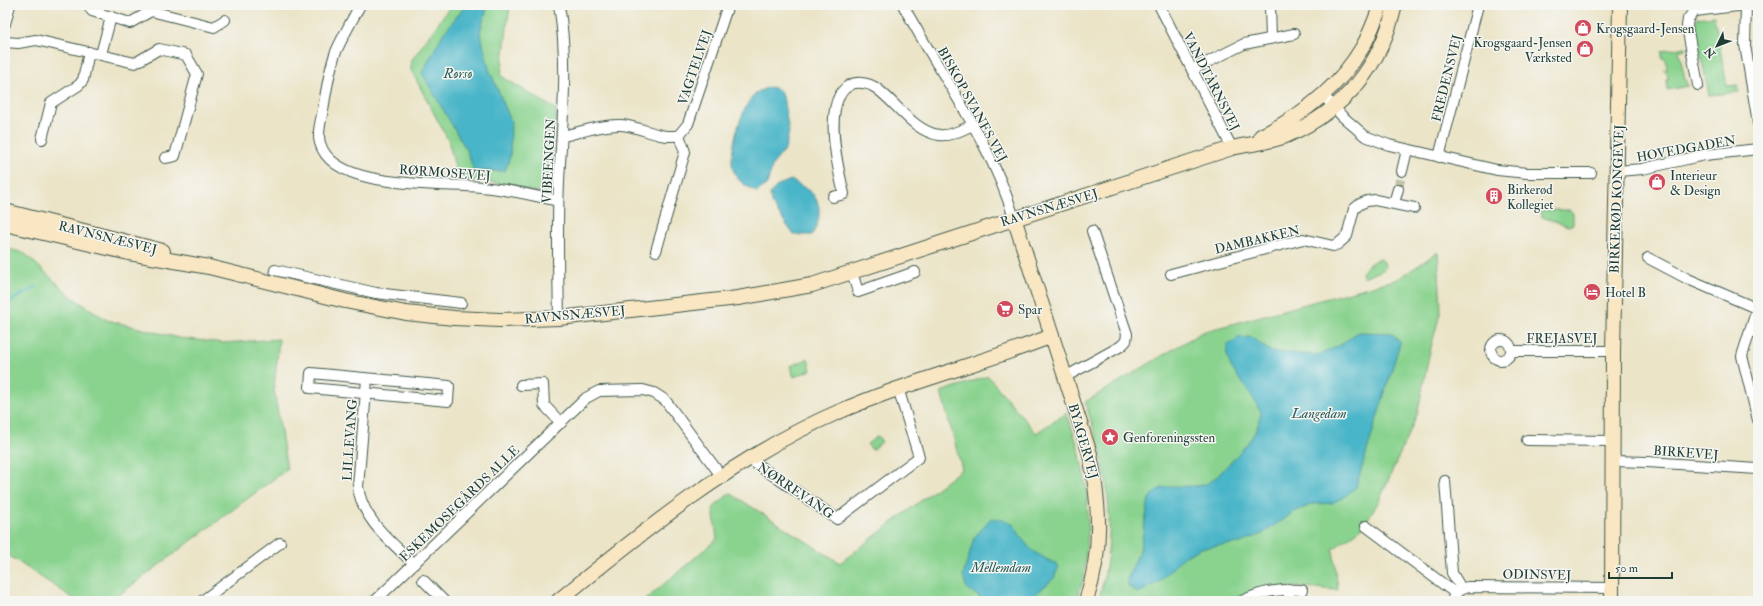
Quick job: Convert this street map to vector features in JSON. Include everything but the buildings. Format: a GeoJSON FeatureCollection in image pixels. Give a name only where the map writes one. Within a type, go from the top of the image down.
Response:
{"type":"FeatureCollection","features":[{"type":"Feature","properties":{"kind":"main road","name":"RAVNSNÆSVEJ"},"geometry":{"type":"LineString","coordinates":[[1247,144],[1282,126],[1323,95],[1338,80],[1362,47],[1381,5]]}},
{"type":"Feature","properties":{"kind":"main road","name":"RAVNSNÆSVEJ"},"geometry":{"type":"LineString","coordinates":[[5,224],[129,253],[209,267],[406,313],[454,318],[500,320],[559,318],[738,298],[812,285],[1232,148],[1287,136],[1334,108],[1358,84],[1375,60],[1389,30],[1395,5]]}},
{"type":"Feature","properties":{"kind":"main road","name":"BIRKERØD KONGEVEJ"},"geometry":{"type":"LineString","coordinates":[[1613,594],[1612,351],[1618,171],[1620,5]]}},
{"type":"Feature","properties":{"kind":"main road","name":"RAVNSNÆSVEJ"},"geometry":{"type":"LineString","coordinates":[[5,211],[179,255],[209,267]]}},
{"type":"Feature","properties":{"kind":"main road","name":"BYAGERVEJ"},"geometry":{"type":"LineString","coordinates":[[1014,218],[1090,454],[1098,493],[1099,525],[1096,554],[1092,580],[1086,601]]}},
{"type":"Feature","properties":{"kind":"main road","name":"NØRREVANG"},"geometry":{"type":"LineString","coordinates":[[558,601],[654,526],[722,477],[749,459],[793,434],[835,413],[898,388],[1052,336]]}},
{"type":"Feature","properties":{"kind":"street"},"geometry":{"type":"LineString","coordinates":[[5,24],[10,5]]}},
{"type":"Feature","properties":{"kind":"street"},"geometry":{"type":"LineString","coordinates":[[88,5],[92,11],[130,23],[151,11],[214,27],[225,20]]}},
{"type":"Feature","properties":{"kind":"street","name":"RØRMOSEVEJ"},"geometry":{"type":"LineString","coordinates":[[360,5],[336,53],[329,76],[319,130],[319,142],[329,158],[336,165],[362,175],[400,184],[482,187],[558,201]]}},
{"type":"Feature","properties":{"kind":"street","name":"VIBEENGEN"},"geometry":{"type":"LineString","coordinates":[[559,5],[565,61],[563,136],[558,201],[557,268],[559,318]]}},
{"type":"Feature","properties":{"kind":"street","name":"VAGTELVEJ"},"geometry":{"type":"LineString","coordinates":[[679,134],[688,124],[728,5]]}},
{"type":"Feature","properties":{"kind":"street","name":"BISKOP SVANES VEJ"},"geometry":{"type":"LineString","coordinates":[[903,5],[993,162],[1014,218]]}},
{"type":"Feature","properties":{"kind":"street","name":"VANDTÅRNSVEJ"},"geometry":{"type":"LineString","coordinates":[[1158,5],[1232,148]]}},
{"type":"Feature","properties":{"kind":"street"},"geometry":{"type":"LineString","coordinates":[[1270,5],[1271,38]]}},
{"type":"Feature","properties":{"kind":"street","name":"FREDENSVEJ"},"geometry":{"type":"LineString","coordinates":[[1439,157],[1478,5]]}},
{"type":"Feature","properties":{"kind":"street"},"geometry":{"type":"LineString","coordinates":[[1698,85],[1687,26],[1688,19],[1694,8],[1746,5],[1745,51],[1758,123]]}},
{"type":"Feature","properties":{"kind":"street"},"geometry":{"type":"LineString","coordinates":[[101,54],[111,17]]}},
{"type":"Feature","properties":{"kind":"street"},"geometry":{"type":"LineString","coordinates":[[1192,70],[1244,44],[1294,34]]}},
{"type":"Feature","properties":{"kind":"street"},"geometry":{"type":"LineString","coordinates":[[5,42],[18,43],[36,40],[101,54],[134,63],[159,50],[186,56],[197,74],[175,156],[165,158]]}},
{"type":"Feature","properties":{"kind":"street"},"geometry":{"type":"LineString","coordinates":[[33,130],[42,136],[51,103],[79,85],[83,80],[89,52]]}},
{"type":"Feature","properties":{"kind":"street"},"geometry":{"type":"LineString","coordinates":[[833,197],[844,194],[838,170],[835,141],[835,114],[840,93],[849,85],[863,83],[875,88],[920,126],[934,133],[946,135],[973,125]]}},
{"type":"Feature","properties":{"kind":"street"},"geometry":{"type":"LineString","coordinates":[[1323,95],[1334,108],[1365,136],[1407,150],[1497,170],[1526,173],[1592,173]]}},
{"type":"Feature","properties":{"kind":"street"},"geometry":{"type":"LineString","coordinates":[[563,136],[619,124],[632,126],[667,136],[679,134],[685,152],[656,251]]}},
{"type":"Feature","properties":{"kind":"street","name":"HOVEDGADEN"},"geometry":{"type":"LineString","coordinates":[[1618,171],[1642,169],[1704,155],[1758,149]]}},
{"type":"Feature","properties":{"kind":"street"},"geometry":{"type":"LineString","coordinates":[[1402,171],[1407,150]]}},
{"type":"Feature","properties":{"kind":"street"},"geometry":{"type":"LineString","coordinates":[[1394,203],[1398,189]]}},
{"type":"Feature","properties":{"kind":"street","name":"DAMBAKKEN"},"geometry":{"type":"LineString","coordinates":[[1171,274],[1303,239],[1332,246],[1338,244],[1347,236],[1351,216],[1360,204],[1375,200],[1414,208]]}},
{"type":"Feature","properties":{"kind":"street"},"geometry":{"type":"LineString","coordinates":[[1065,377],[1121,346],[1126,341],[1127,334],[1092,231]]}},
{"type":"Feature","properties":{"kind":"street"},"geometry":{"type":"LineString","coordinates":[[1648,258],[1688,279],[1757,309],[1742,356],[1758,420]]}},
{"type":"Feature","properties":{"kind":"street"},"geometry":{"type":"LineString","coordinates":[[275,270],[376,293],[461,303]]}},
{"type":"Feature","properties":{"kind":"street"},"geometry":{"type":"LineString","coordinates":[[852,272],[858,292],[915,272]]}},
{"type":"Feature","properties":{"kind":"street"},"geometry":{"type":"LineString","coordinates":[[298,289],[301,275]]}},
{"type":"Feature","properties":{"kind":"street","name":"FREJASVEJ"},"geometry":{"type":"LineString","coordinates":[[1510,350],[1612,351]]}},
{"type":"Feature","properties":{"kind":"street","name":"LILLEVANG"},"geometry":{"type":"LineString","coordinates":[[311,373],[449,386],[448,401],[366,394],[310,388],[311,373]]}},
{"type":"Feature","properties":{"kind":"street","name":"LILLEVANG"},"geometry":{"type":"LineString","coordinates":[[367,378],[358,487],[360,499],[364,510],[372,521],[414,564]]}},
{"type":"Feature","properties":{"kind":"street"},"geometry":{"type":"LineString","coordinates":[[521,385],[543,384],[544,405],[560,423]]}},
{"type":"Feature","properties":{"kind":"street","name":"NØRREVANG"},"geometry":{"type":"LineString","coordinates":[[749,459],[837,519],[918,457],[898,388]]}},
{"type":"Feature","properties":{"kind":"street","name":"ESKEMOSEGÅRDS ALLE"},"geometry":{"type":"LineString","coordinates":[[375,601],[586,398],[599,391],[643,390],[654,393],[665,400],[722,477]]}},
{"type":"Feature","properties":{"kind":"street"},"geometry":{"type":"LineString","coordinates":[[1527,440],[1613,441]]}},
{"type":"Feature","properties":{"kind":"street","name":"BIRKEVEJ"},"geometry":{"type":"LineString","coordinates":[[1613,462],[1647,462],[1758,470]]}},
{"type":"Feature","properties":{"kind":"street"},"geometry":{"type":"LineString","coordinates":[[1445,482],[1452,573],[1456,594]]}},
{"type":"Feature","properties":{"kind":"street"},"geometry":{"type":"LineString","coordinates":[[1366,526],[1456,594]]}},
{"type":"Feature","properties":{"kind":"street"},"geometry":{"type":"LineString","coordinates":[[202,601],[280,543]]}},
{"type":"Feature","properties":{"kind":"street"},"geometry":{"type":"LineString","coordinates":[[423,580],[444,601]]}},
{"type":"Feature","properties":{"kind":"street","name":"ODINSVEJ"},"geometry":{"type":"LineString","coordinates":[[1456,594],[1468,586],[1613,594]]}},
{"type":"Feature","properties":{"kind":"street"},"geometry":{"type":"LineString","coordinates":[[1289,589],[1289,601]]}},
{"type":"Feature","properties":{"kind":"street"},"geometry":{"type":"LineString","coordinates":[[1242,601],[1252,596],[1274,590],[1302,590]]}},
{"type":"Feature","properties":{"kind":"green space"},"geometry":{"type":"Polygon","coordinates":[[[451,5],[510,5],[501,76],[557,110],[551,195],[495,183],[458,179],[448,140],[411,70],[411,61],[451,5]]]}},
{"type":"Feature","properties":{"kind":"green space"},"geometry":{"type":"Polygon","coordinates":[[[1714,16],[1727,86],[1738,85],[1739,92],[1709,95],[1694,24],[1697,18],[1714,16]]]}},
{"type":"Feature","properties":{"kind":"green space"},"geometry":{"type":"Polygon","coordinates":[[[1685,47],[1685,49],[1679,51],[1685,80],[1688,86],[1668,90],[1666,79],[1668,79],[1668,75],[1664,70],[1667,70],[1666,60],[1662,58],[1662,51],[1685,47]]]}},
{"type":"Feature","properties":{"kind":"green space"},"geometry":{"type":"Polygon","coordinates":[[[1541,210],[1570,210],[1573,213],[1573,224],[1569,226],[1542,217],[1540,213],[1541,210]]]}},
{"type":"Feature","properties":{"kind":"green space"},"geometry":{"type":"Polygon","coordinates":[[[5,248],[24,253],[72,297],[107,320],[179,338],[224,343],[279,339],[274,389],[287,469],[111,601],[77,601],[5,553],[5,248]]]}},
{"type":"Feature","properties":{"kind":"green space"},"geometry":{"type":"Polygon","coordinates":[[[1438,252],[1441,310],[1430,351],[1417,415],[1379,501],[1362,528],[1333,549],[1338,590],[1297,587],[1272,588],[1246,595],[1232,601],[1098,601],[1103,584],[1108,550],[1108,498],[1101,456],[1085,402],[1202,332],[1398,279],[1438,252]]]}},
{"type":"Feature","properties":{"kind":"green space"},"geometry":{"type":"Polygon","coordinates":[[[1377,259],[1381,259],[1384,262],[1385,268],[1364,278],[1362,273],[1368,265],[1377,259]]]}},
{"type":"Feature","properties":{"kind":"green space"},"geometry":{"type":"Polygon","coordinates":[[[808,359],[811,370],[794,377],[790,366],[808,359]]]}},
{"type":"Feature","properties":{"kind":"green space"},"geometry":{"type":"Polygon","coordinates":[[[988,376],[1036,433],[1067,413],[1079,450],[1087,491],[1088,531],[1084,578],[1076,601],[644,601],[717,539],[713,508],[730,493],[840,563],[962,469],[941,392],[988,376]]]}},
{"type":"Feature","properties":{"kind":"green space"},"geometry":{"type":"Polygon","coordinates":[[[878,436],[882,442],[872,450],[867,444],[878,436]]]}},
{"type":"Feature","properties":{"kind":"water","name":"Rørsø"},"geometry":{"type":"Polygon","coordinates":[[[466,5],[488,5],[480,31],[489,69],[511,121],[510,157],[505,171],[474,171],[467,151],[422,73],[443,34],[466,5]]]}},
{"type":"Feature","properties":{"kind":"water"},"geometry":{"type":"Polygon","coordinates":[[[769,87],[778,89],[783,96],[789,132],[785,150],[773,164],[767,184],[757,192],[746,186],[734,173],[732,152],[737,130],[745,108],[755,94],[769,87]]]}},
{"type":"Feature","properties":{"kind":"water"},"geometry":{"type":"Polygon","coordinates":[[[791,180],[812,193],[818,203],[819,217],[812,235],[794,235],[771,203],[770,194],[778,185],[791,180]]]}},
{"type":"Feature","properties":{"kind":"water","name":"Langedam"},"geometry":{"type":"Polygon","coordinates":[[[1358,332],[1392,333],[1400,343],[1356,487],[1344,497],[1332,503],[1313,504],[1294,512],[1262,534],[1240,543],[1201,548],[1182,558],[1160,581],[1138,593],[1129,587],[1127,580],[1140,550],[1149,499],[1154,492],[1161,488],[1193,486],[1208,483],[1218,475],[1254,434],[1261,413],[1252,396],[1231,366],[1228,360],[1227,346],[1238,338],[1251,337],[1271,352],[1319,355],[1340,345],[1358,332]]]}},
{"type":"Feature","properties":{"kind":"water","name":"Mellemdam"},"geometry":{"type":"Polygon","coordinates":[[[991,518],[1001,519],[1012,523],[1030,549],[1059,566],[1054,578],[1028,601],[982,601],[980,597],[967,589],[963,576],[974,538],[991,518]]]}},
{"type":"Feature","properties":{"kind":"waterway"},"geometry":{"type":"LineString","coordinates":[[5,304],[36,287]]}},
{"type":"Feature","properties":{"kind":"tunnel"},"geometry":{"type":"LineString","coordinates":[[1398,189],[1402,171]]}},
{"type":"Feature","properties":{"kind":"place","name":"Krogsgaard-Jensen"},"geometry":{"type":"Point","coordinates":[1583,28]}},
{"type":"Feature","properties":{"kind":"place","name":"Krogsgaard-Jensen Værksted"},"geometry":{"type":"Point","coordinates":[1585,49]}},
{"type":"Feature","properties":{"kind":"place","name":"Interieur & Design"},"geometry":{"type":"Point","coordinates":[1657,182]}},
{"type":"Feature","properties":{"kind":"place","name":"Birkerød Kollegiet"},"geometry":{"type":"Point","coordinates":[1494,196]}},
{"type":"Feature","properties":{"kind":"place","name":"Hotel B"},"geometry":{"type":"Point","coordinates":[1592,292]}},
{"type":"Feature","properties":{"kind":"place","name":"Spar"},"geometry":{"type":"Point","coordinates":[1005,309]}},
{"type":"Feature","properties":{"kind":"place","name":"Genforeningssten"},"geometry":{"type":"Point","coordinates":[1110,437]}}]}
